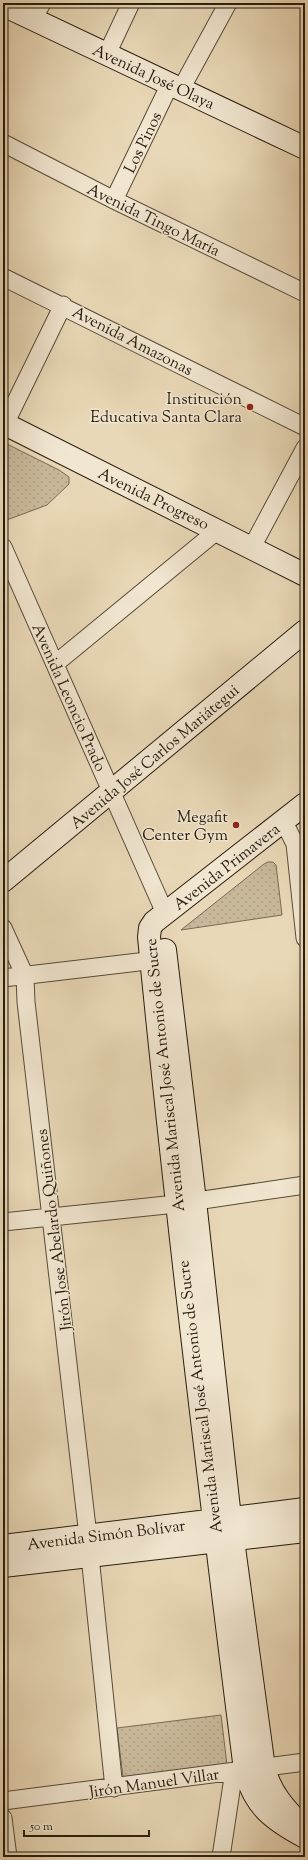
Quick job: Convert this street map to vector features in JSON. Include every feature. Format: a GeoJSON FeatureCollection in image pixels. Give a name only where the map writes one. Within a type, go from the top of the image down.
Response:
{"type":"FeatureCollection","features":[{"type":"Feature","properties":{"kind":"street"},"geometry":{"type":"LineString","coordinates":[[107,54],[131,3]]}},
{"type":"Feature","properties":{"kind":"street","name":"Los Pinos"},"geometry":{"type":"LineString","coordinates":[[114,200],[176,86],[228,3]]}},
{"type":"Feature","properties":{"kind":"street","name":"Avenida José Olaya"},"geometry":{"type":"LineString","coordinates":[[3,5],[37,11],[107,54],[305,148]]}},
{"type":"Feature","properties":{"kind":"street","name":"Avenida Tingo María"},"geometry":{"type":"LineString","coordinates":[[3,143],[114,200],[305,293]]}},
{"type":"Feature","properties":{"kind":"street","name":"Avenida Amazonas"},"geometry":{"type":"LineString","coordinates":[[3,277],[305,427]]}},
{"type":"Feature","properties":{"kind":"street"},"geometry":{"type":"LineString","coordinates":[[4,424],[62,305]]}},
{"type":"Feature","properties":{"kind":"street","name":"Avenida Progreso"},"geometry":{"type":"LineString","coordinates":[[4,424],[218,530],[305,575]]}},
{"type":"Feature","properties":{"kind":"street"},"geometry":{"type":"LineString","coordinates":[[252,548],[305,448]]}},
{"type":"Feature","properties":{"kind":"street"},"geometry":{"type":"LineString","coordinates":[[55,664],[218,530]]}},
{"type":"Feature","properties":{"kind":"street","name":"Avenida Leoncio Prado"},"geometry":{"type":"LineString","coordinates":[[3,547],[165,913]]}},
{"type":"Feature","properties":{"kind":"street","name":"Avenida José Carlos Mariátegui"},"geometry":{"type":"LineString","coordinates":[[3,881],[305,631]]}},
{"type":"Feature","properties":{"kind":"street","name":"Avenida Primavera"},"geometry":{"type":"LineString","coordinates":[[165,913],[284,822],[305,804]]}},
{"type":"Feature","properties":{"kind":"street"},"geometry":{"type":"LineString","coordinates":[[284,822],[295,844],[305,938]]}},
{"type":"Feature","properties":{"kind":"street","name":"Avenida Mariscal José Antonio de Sucre"},"geometry":{"type":"LineString","coordinates":[[165,913],[158,959],[223,1530],[249,1787],[256,1799],[269,1813],[305,1837]]}},
{"type":"Feature","properties":{"kind":"street","name":"Jirón Jose Abelardo Quiñones"},"geometry":{"type":"LineString","coordinates":[[3,928],[25,976],[26,1002],[89,1546],[114,1788]]}},
{"type":"Feature","properties":{"kind":"street"},"geometry":{"type":"LineString","coordinates":[[3,978],[158,959]]}},
{"type":"Feature","properties":{"kind":"street"},"geometry":{"type":"LineString","coordinates":[[3,1222],[186,1203],[305,1185]]}},
{"type":"Feature","properties":{"kind":"street","name":"Avenida Simón Bolívar"},"geometry":{"type":"LineString","coordinates":[[223,1530],[305,1509]]}},
{"type":"Feature","properties":{"kind":"street","name":"Avenida Simón Bolívar"},"geometry":{"type":"LineString","coordinates":[[3,1566],[89,1546],[223,1530],[305,1531]]}},
{"type":"Feature","properties":{"kind":"street","name":"Avenida Simón Bolívar"},"geometry":{"type":"LineString","coordinates":[[3,1546],[89,1546]]}},
{"type":"Feature","properties":{"kind":"street","name":"Jirón Manuel Villar"},"geometry":{"type":"LineString","coordinates":[[3,1801],[114,1788],[305,1762]]}},
{"type":"Feature","properties":{"kind":"street"},"geometry":{"type":"LineString","coordinates":[[221,1857],[248,1770]]}},
{"type":"Feature","properties":{"kind":"street","name":"Avenida Mariscal José Antonio de Sucre"},"geometry":{"type":"LineString","coordinates":[[248,1770],[268,1782],[276,1797],[305,1828]]}},
{"type":"Feature","properties":{"kind":"street"},"geometry":{"type":"LineString","coordinates":[[3,1818],[8,1857]]}},
{"type":"Feature","properties":{"kind":"shaded area"},"geometry":{"type":"Polygon","coordinates":[[[3,442],[59,470],[69,477],[69,484],[47,505],[4,521],[3,442]]]}},
{"type":"Feature","properties":{"kind":"shaded area"},"geometry":{"type":"Polygon","coordinates":[[[273,862],[276,865],[282,915],[181,930],[264,864],[273,862]]]}},
{"type":"Feature","properties":{"kind":"shaded area"},"geometry":{"type":"Polygon","coordinates":[[[221,1715],[227,1765],[123,1777],[117,1728],[221,1715]]]}},
{"type":"Feature","properties":{"kind":"place","name":"Institución Educativa Santa Clara"},"geometry":{"type":"Point","coordinates":[250,407]}},
{"type":"Feature","properties":{"kind":"place","name":"Megafit Center Gym"},"geometry":{"type":"Point","coordinates":[236,825]}}]}
